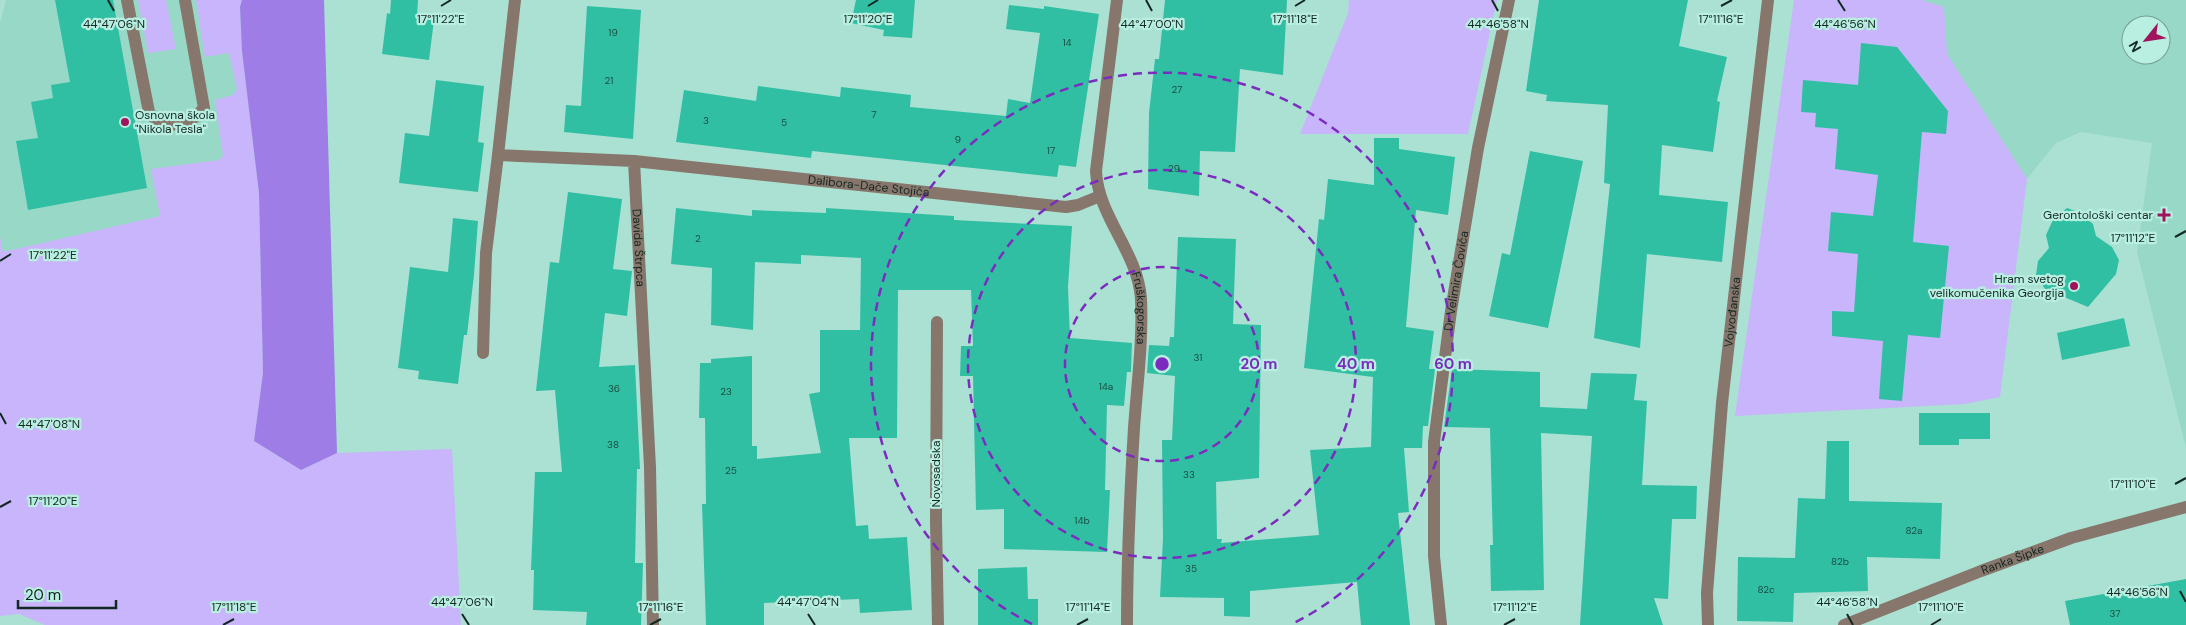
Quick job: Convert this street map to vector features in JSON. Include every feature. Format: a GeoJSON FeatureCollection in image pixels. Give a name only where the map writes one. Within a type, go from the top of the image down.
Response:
{"type":"FeatureCollection","features":[{"type":"Feature","properties":{"kind":"street"},"geometry":{"type":"LineString","coordinates":[[127,0],[149,112],[154,119],[172,124],[189,122],[195,119],[204,108],[185,0]]}},
{"type":"Feature","properties":{"kind":"street"},"geometry":{"type":"LineString","coordinates":[[483,353],[486,253],[515,0]]}},
{"type":"Feature","properties":{"kind":"street","name":"Fruškogorska"},"geometry":{"type":"LineString","coordinates":[[1117,0],[1096,183],[1100,196],[1132,261],[1141,297],[1140,348],[1127,533],[1128,625]]}},
{"type":"Feature","properties":{"kind":"street","name":"Dr Velimira Čovića"},"geometry":{"type":"LineString","coordinates":[[1441,625],[1434,556],[1434,442],[1451,311],[1478,148],[1509,0]]}},
{"type":"Feature","properties":{"kind":"street","name":"Vojvođanska"},"geometry":{"type":"LineString","coordinates":[[1708,625],[1707,593],[1722,404],[1768,0]]}},
{"type":"Feature","properties":{"kind":"street"},"geometry":{"type":"LineString","coordinates":[[498,156],[634,161]]}},
{"type":"Feature","properties":{"kind":"street","name":"Dalibora-Dače Stojića"},"geometry":{"type":"LineString","coordinates":[[634,161],[1066,207],[1078,206],[1100,196]]}},
{"type":"Feature","properties":{"kind":"street","name":"Davida Štrpca"},"geometry":{"type":"LineString","coordinates":[[634,161],[649,438],[653,625]]}},
{"type":"Feature","properties":{"kind":"street","name":"Novosadska"},"geometry":{"type":"LineString","coordinates":[[937,322],[936,521],[938,625]]}},
{"type":"Feature","properties":{"kind":"street","name":"Ranka Šipke"},"geometry":{"type":"LineString","coordinates":[[1844,625],[1981,571],[2072,538],[2186,507]]}},
{"type":"Feature","properties":{"kind":"shaded area","name":"Osnovna škola \"Nikola Tesla\""},"geometry":{"type":"Polygon","coordinates":[[[6,0],[242,0],[240,7],[242,51],[259,193],[3,252],[0,237],[0,23],[6,0]]]}},
{"type":"Feature","properties":{"kind":"shaded area"},"geometry":{"type":"Polygon","coordinates":[[[138,0],[166,0],[176,49],[148,53],[138,0]]]}},
{"type":"Feature","properties":{"kind":"shaded area"},"geometry":{"type":"Polygon","coordinates":[[[196,0],[242,0],[240,7],[242,51],[259,193],[263,373],[254,441],[301,470],[337,453],[452,449],[461,625],[45,625],[19,614],[0,616],[0,237],[3,252],[160,216],[151,169],[219,160],[223,155],[215,100],[233,95],[237,89],[229,53],[205,57],[196,0]]]}},
{"type":"Feature","properties":{"kind":"shaded area"},"geometry":{"type":"Polygon","coordinates":[[[242,0],[324,0],[337,453],[301,470],[254,441],[263,373],[259,193],[242,51],[240,7],[242,0]]]}},
{"type":"Feature","properties":{"kind":"shaded area"},"geometry":{"type":"Polygon","coordinates":[[[1349,0],[1497,0],[1468,134],[1300,134],[1348,13],[1349,0]]]}},
{"type":"Feature","properties":{"kind":"shaded area"},"geometry":{"type":"Polygon","coordinates":[[[1794,0],[1922,0],[1944,7],[1947,54],[2027,179],[2000,397],[1965,404],[1735,416],[1794,0]]]}},
{"type":"Feature","properties":{"kind":"shaded area","name":"Gerontološki centar"},"geometry":{"type":"Polygon","coordinates":[[[1922,0],[2186,0],[2186,448],[2137,252],[2152,143],[2081,132],[2056,143],[2027,179],[1947,54],[1944,8],[1922,0]]]}},
{"type":"Feature","properties":{"kind":"building"},"geometry":{"type":"Polygon","coordinates":[[[55,0],[113,0],[147,188],[28,210],[16,141],[38,138],[31,102],[53,98],[51,85],[70,82],[55,0]]]}},
{"type":"Feature","properties":{"kind":"building"},"geometry":{"type":"Polygon","coordinates":[[[391,0],[418,0],[417,17],[434,20],[429,60],[382,54],[387,13],[390,14],[391,0]]]}},
{"type":"Feature","properties":{"kind":"building"},"geometry":{"type":"Polygon","coordinates":[[[856,0],[915,0],[912,38],[883,36],[884,30],[851,23],[856,0]]]}},
{"type":"Feature","properties":{"kind":"building"},"geometry":{"type":"Polygon","coordinates":[[[1165,0],[1287,0],[1283,75],[1240,69],[1235,152],[1200,151],[1199,196],[1148,189],[1149,113],[1155,59],[1159,59],[1165,0]]]}},
{"type":"Feature","properties":{"kind":"building"},"geometry":{"type":"Polygon","coordinates":[[[1539,0],[1688,0],[1679,46],[1727,57],[1717,101],[1720,102],[1713,152],[1662,145],[1659,195],[1728,202],[1722,262],[1647,254],[1640,348],[1594,338],[1610,184],[1604,183],[1608,105],[1546,101],[1547,95],[1526,91],[1539,0]]]}},
{"type":"Feature","properties":{"kind":"building"},"geometry":{"type":"Polygon","coordinates":[[[1009,5],[1044,9],[1044,6],[1099,14],[1076,167],[1059,165],[1057,177],[812,151],[811,158],[676,142],[684,90],[756,101],[758,86],[840,97],[841,87],[911,95],[910,107],[1006,116],[1008,99],[1030,103],[1040,33],[1006,29],[1009,5]]]}},
{"type":"Feature","properties":{"kind":"building"},"geometry":{"type":"Polygon","coordinates":[[[587,6],[641,10],[633,139],[564,132],[566,105],[581,106],[587,6]]]}},
{"type":"Feature","properties":{"kind":"building"},"geometry":{"type":"Polygon","coordinates":[[[1861,43],[1897,47],[1948,111],[1946,134],[1922,132],[1913,242],[1949,246],[1940,338],[1908,335],[1902,401],[1879,399],[1883,341],[1832,336],[1832,311],[1854,312],[1858,254],[1828,251],[1831,212],[1873,216],[1878,175],[1835,169],[1838,129],[1815,127],[1816,113],[1801,112],[1803,80],[1858,85],[1861,43]]]}},
{"type":"Feature","properties":{"kind":"building"},"geometry":{"type":"Polygon","coordinates":[[[436,80],[484,86],[478,142],[484,143],[478,192],[399,183],[405,133],[429,136],[436,80]]]}},
{"type":"Feature","properties":{"kind":"building"},"geometry":{"type":"Polygon","coordinates":[[[1374,138],[1399,138],[1399,149],[1455,157],[1448,215],[1416,210],[1406,327],[1434,331],[1429,369],[1435,369],[1428,426],[1423,426],[1422,448],[1404,448],[1409,512],[1398,513],[1410,625],[1361,625],[1357,582],[1250,591],[1250,617],[1224,616],[1224,598],[1160,597],[1163,538],[1162,440],[1172,440],[1175,376],[1147,373],[1149,345],[1169,346],[1170,337],[1174,337],[1178,237],[1236,239],[1233,324],[1261,325],[1259,478],[1216,482],[1217,539],[1222,539],[1221,543],[1319,535],[1310,450],[1371,447],[1373,377],[1304,368],[1319,219],[1324,220],[1328,179],[1374,185],[1374,138]]]}},
{"type":"Feature","properties":{"kind":"building"},"geometry":{"type":"Polygon","coordinates":[[[1530,151],[1583,161],[1548,328],[1489,316],[1502,253],[1510,255],[1530,151]]]}},
{"type":"Feature","properties":{"kind":"building"},"geometry":{"type":"Polygon","coordinates":[[[568,192],[622,199],[613,269],[632,271],[627,316],[605,313],[599,367],[635,365],[640,469],[637,469],[635,563],[643,563],[641,625],[586,625],[587,612],[533,610],[534,570],[531,570],[535,472],[562,472],[555,390],[536,391],[550,262],[559,263],[568,192]]]}},
{"type":"Feature","properties":{"kind":"building"},"geometry":{"type":"Polygon","coordinates":[[[676,208],[752,216],[752,210],[826,213],[826,208],[954,216],[954,220],[1072,226],[1068,287],[1070,338],[1132,343],[1131,372],[1127,372],[1124,406],[1107,405],[1105,490],[1110,490],[1107,552],[1004,549],[1004,509],[976,510],[973,376],[960,376],[961,346],[973,346],[971,290],[898,290],[897,438],[849,438],[856,526],[868,525],[869,539],[907,537],[912,610],[860,613],[859,599],[764,603],[764,625],[706,625],[702,504],[706,504],[705,418],[699,418],[700,363],[711,363],[711,359],[752,356],[752,446],[757,446],[757,459],[821,453],[809,394],[820,392],[820,330],[860,330],[861,258],[801,255],[801,264],[755,262],[753,330],[711,325],[712,268],[671,264],[676,208]]]}},
{"type":"Feature","properties":{"kind":"building","name":"Hram svetog velikomučenika Georgija"},"geometry":{"type":"Polygon","coordinates":[[[2067,208],[2081,213],[2093,224],[2096,236],[2112,247],[2119,260],[2116,274],[2088,307],[2045,289],[2036,275],[2038,261],[2049,248],[2046,235],[2053,220],[2067,208]]]}},
{"type":"Feature","properties":{"kind":"building"},"geometry":{"type":"Polygon","coordinates":[[[453,218],[478,221],[467,335],[464,335],[458,384],[418,379],[419,371],[398,368],[410,267],[448,272],[453,218]]]}},
{"type":"Feature","properties":{"kind":"building"},"geometry":{"type":"Polygon","coordinates":[[[2124,318],[2130,346],[2062,360],[2057,333],[2124,318]]]}},
{"type":"Feature","properties":{"kind":"building"},"geometry":{"type":"Polygon","coordinates":[[[1452,369],[1540,372],[1540,407],[1587,409],[1591,373],[1637,374],[1634,400],[1647,401],[1642,485],[1697,486],[1696,519],[1672,519],[1668,599],[1654,598],[1663,625],[1580,625],[1592,436],[1541,433],[1544,590],[1491,591],[1490,545],[1493,545],[1490,428],[1444,427],[1452,369]]]}},
{"type":"Feature","properties":{"kind":"building"},"geometry":{"type":"Polygon","coordinates":[[[1919,413],[1990,413],[1990,439],[1959,439],[1959,445],[1919,445],[1919,413]]]}},
{"type":"Feature","properties":{"kind":"building"},"geometry":{"type":"Polygon","coordinates":[[[1827,441],[1849,441],[1849,501],[1942,503],[1940,559],[1867,557],[1868,591],[1794,593],[1793,622],[1737,621],[1738,557],[1795,558],[1798,498],[1825,499],[1827,441]]]}},
{"type":"Feature","properties":{"kind":"building"},"geometry":{"type":"Polygon","coordinates":[[[1027,567],[1028,599],[1038,599],[1038,625],[978,625],[978,569],[1027,567]]]}},
{"type":"Feature","properties":{"kind":"building"},"geometry":{"type":"Polygon","coordinates":[[[2186,579],[2186,625],[2070,625],[2065,601],[2186,579]]]}},
{"type":"Feature","properties":{"kind":"place","name":"Osnovna škola \"Nikola Tesla\""},"geometry":{"type":"Point","coordinates":[125,122]}},
{"type":"Feature","properties":{"kind":"place","name":"Gerontološki centar"},"geometry":{"type":"Point","coordinates":[2164,215]}},
{"type":"Feature","properties":{"kind":"place","name":"Hram svetog velikomučenika Georgija"},"geometry":{"type":"Point","coordinates":[2074,286]}}]}
